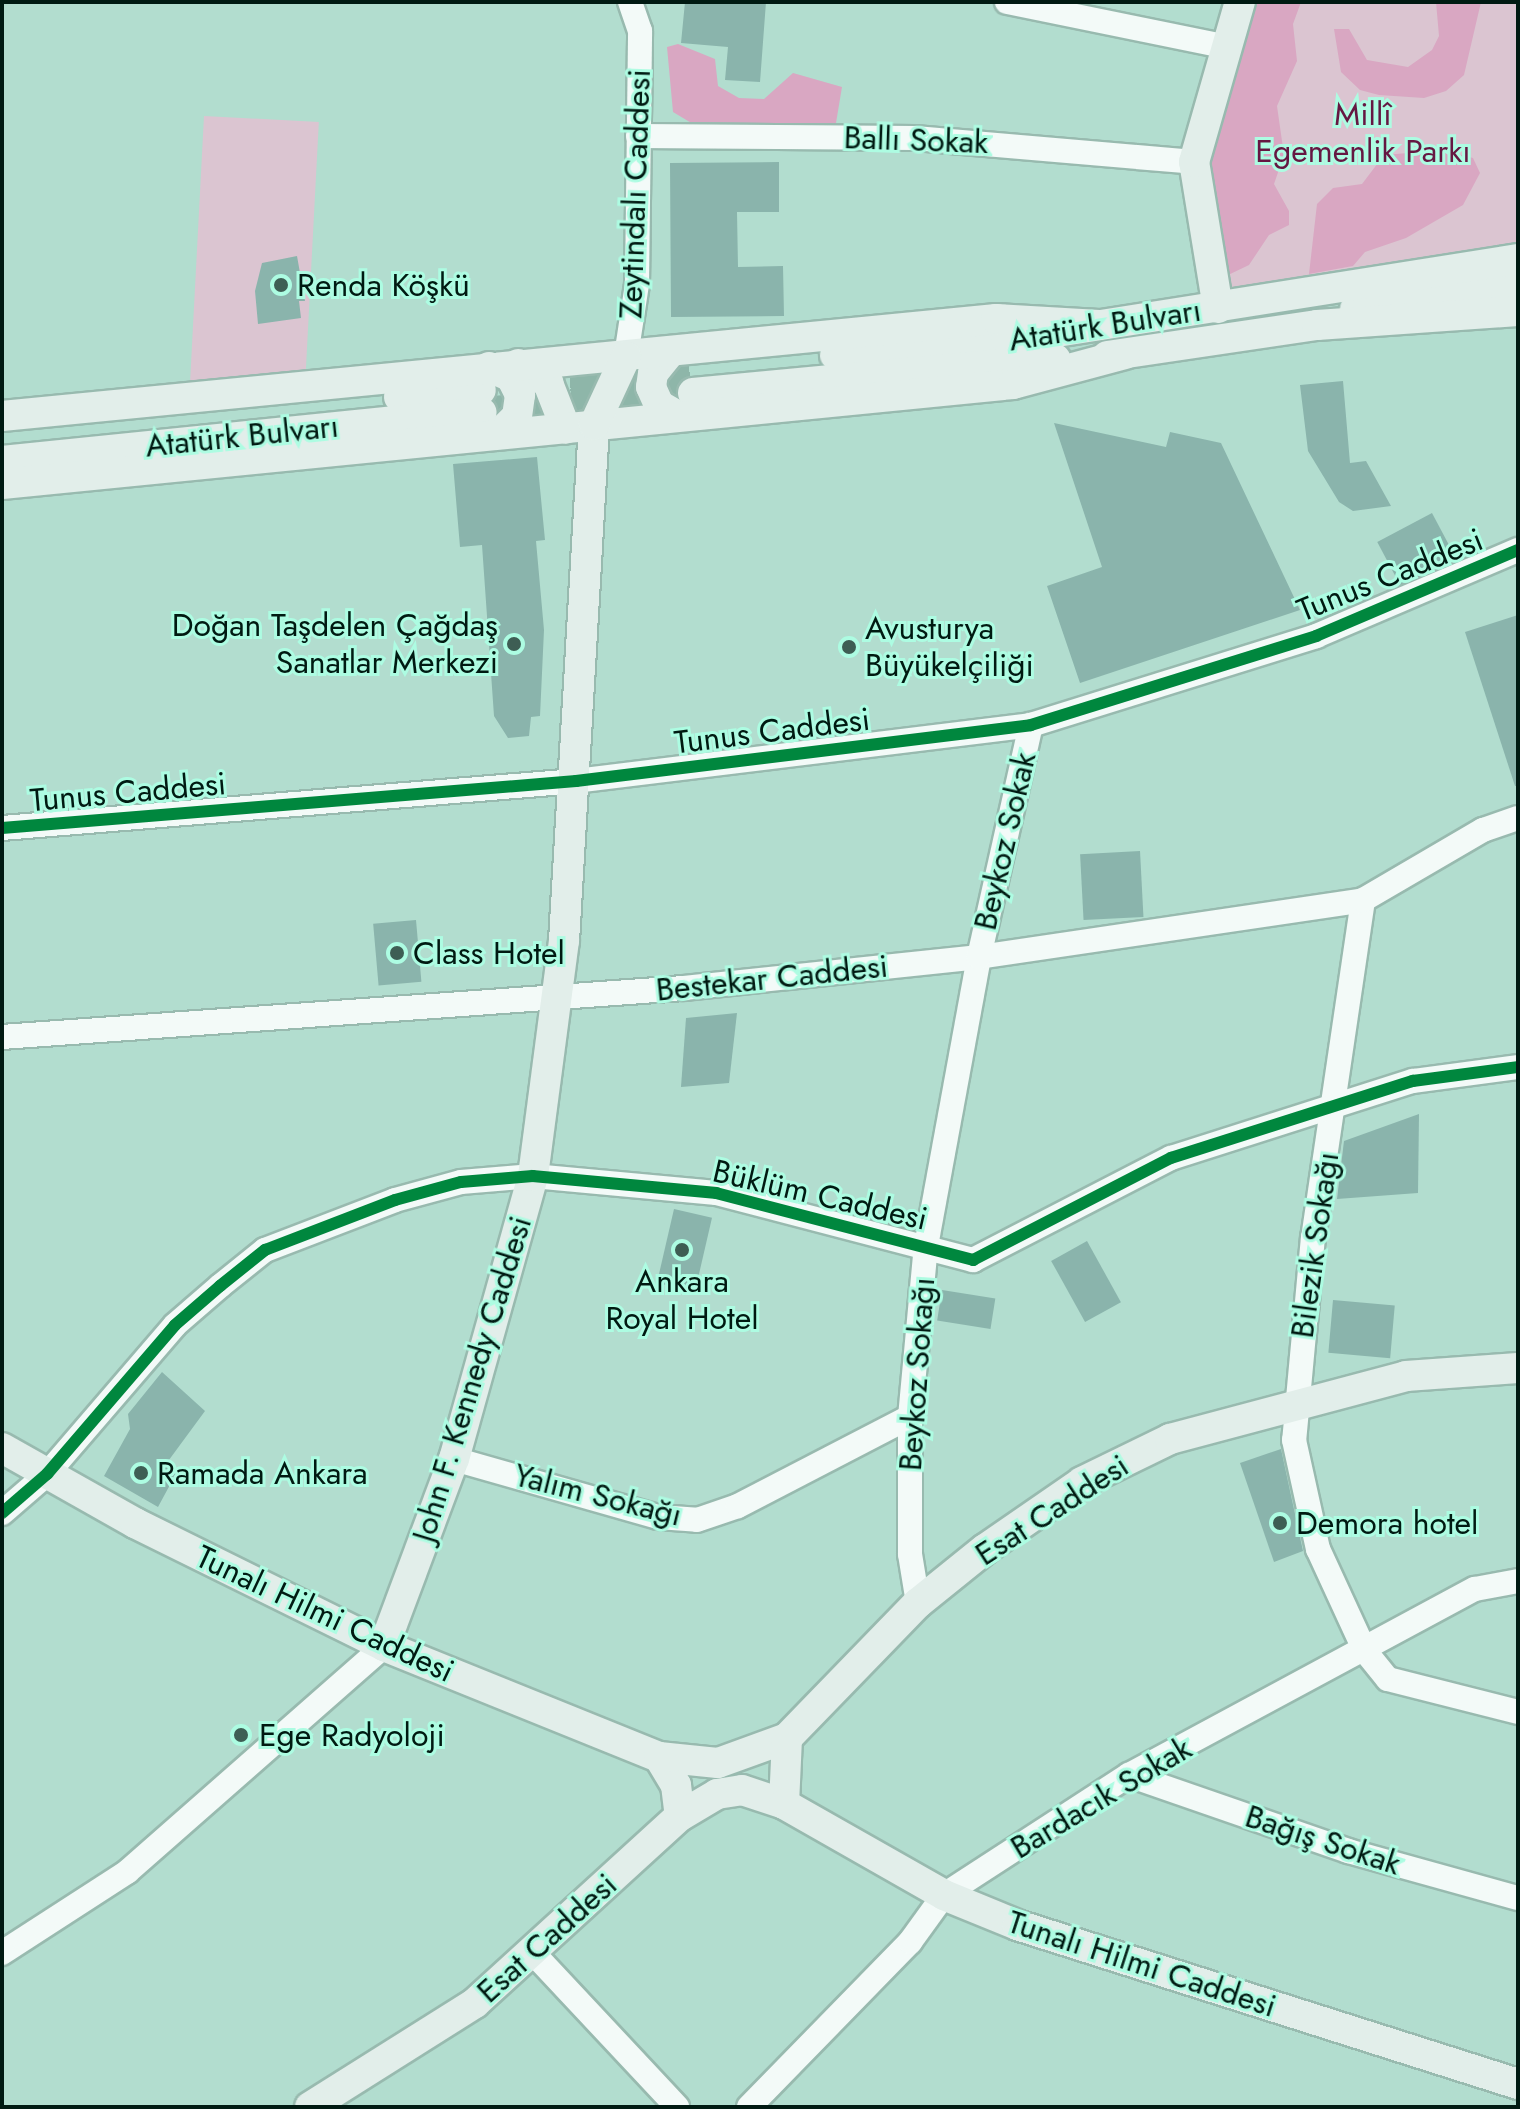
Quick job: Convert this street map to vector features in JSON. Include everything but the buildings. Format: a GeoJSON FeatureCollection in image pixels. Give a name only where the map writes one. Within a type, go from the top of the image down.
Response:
{"type":"FeatureCollection","features":[{"type":"Feature","properties":{"kind":"main road"},"geometry":{"type":"LineString","coordinates":[[1218,308],[1194,162],[1224,46],[1240,2]]}},
{"type":"Feature","properties":{"kind":"main road","name":"Atatürk Bulvarı"},"geometry":{"type":"LineString","coordinates":[[683,382],[996,319],[1099,325],[1518,259]]}},
{"type":"Feature","properties":{"kind":"main road"},"geometry":{"type":"LineString","coordinates":[[1317,325],[1375,304],[1518,288]]}},
{"type":"Feature","properties":{"kind":"main road","name":"Atatürk Bulvarı"},"geometry":{"type":"LineString","coordinates":[[683,382],[1013,384],[1125,354],[1317,325],[1518,311]]}},
{"type":"Feature","properties":{"kind":"main road"},"geometry":{"type":"LineString","coordinates":[[2,416],[494,393],[626,356],[683,382]]}},
{"type":"Feature","properties":{"kind":"main road"},"geometry":{"type":"LineString","coordinates":[[580,427],[626,356]]}},
{"type":"Feature","properties":{"kind":"main road"},"geometry":{"type":"LineString","coordinates":[[494,393],[580,427],[683,382]]}},
{"type":"Feature","properties":{"kind":"main road"},"geometry":{"type":"LineString","coordinates":[[2,484],[548,383],[580,427]]}},
{"type":"Feature","properties":{"kind":"main road","name":"Atatürk Bulvarı"},"geometry":{"type":"LineString","coordinates":[[2,436],[494,393]]}},
{"type":"Feature","properties":{"kind":"main road","name":"Atatürk Bulvarı"},"geometry":{"type":"LineString","coordinates":[[2,461],[494,393]]}},
{"type":"Feature","properties":{"kind":"main road","name":"John F. Kennedy Caddesi"},"geometry":{"type":"LineString","coordinates":[[384,1646],[454,1459],[533,1176],[558,998],[576,781],[580,427]]}},
{"type":"Feature","properties":{"kind":"main road","name":"Esat Caddesi"},"geometry":{"type":"LineString","coordinates":[[787,1738],[918,1603],[1082,1482],[1170,1439],[1294,1401],[1406,1376],[1518,1368]]}},
{"type":"Feature","properties":{"kind":"main road","name":"Tunalı Hilmi Caddesi"},"geometry":{"type":"LineString","coordinates":[[2,1448],[384,1646],[659,1757],[718,1763],[787,1738]]}},
{"type":"Feature","properties":{"kind":"main road"},"geometry":{"type":"LineString","coordinates":[[784,1804],[787,1738]]}},
{"type":"Feature","properties":{"kind":"main road"},"geometry":{"type":"LineString","coordinates":[[659,1757],[676,1785],[680,1816]]}},
{"type":"Feature","properties":{"kind":"main road","name":"Esat Caddesi"},"geometry":{"type":"LineString","coordinates":[[310,2107],[396,2059],[535,1955],[680,1816],[731,1790],[784,1804]]}},
{"type":"Feature","properties":{"kind":"main road","name":"Tunalı Hilmi Caddesi"},"geometry":{"type":"LineString","coordinates":[[784,1804],[944,1895],[1017,1925],[1518,2084]]}},
{"type":"Feature","properties":{"kind":"street","name":"Zeytindalı Caddesi"},"geometry":{"type":"LineString","coordinates":[[626,356],[637,284],[640,31],[630,2]]}},
{"type":"Feature","properties":{"kind":"street"},"geometry":{"type":"LineString","coordinates":[[1007,2],[1224,46]]}},
{"type":"Feature","properties":{"kind":"street","name":"Ballı Sokak"},"geometry":{"type":"LineString","coordinates":[[638,136],[915,138],[1194,162]]}},
{"type":"Feature","properties":{"kind":"street","name":"Tunus Caddesi"},"geometry":{"type":"LineString","coordinates":[[2,828],[576,781],[1031,725],[1316,636],[1518,550]]}},
{"type":"Feature","properties":{"kind":"street","name":"Beykoz Sokak"},"geometry":{"type":"LineString","coordinates":[[979,957],[1031,725]]}},
{"type":"Feature","properties":{"kind":"street","name":"Bestekar Caddesi"},"geometry":{"type":"LineString","coordinates":[[2,1037],[558,998],[979,957],[1363,900],[1483,830],[1518,818]]}},
{"type":"Feature","properties":{"kind":"street","name":"Bilezik Sokağı"},"geometry":{"type":"LineString","coordinates":[[1363,900],[1337,1103],[1313,1237],[1294,1401],[1294,1440],[1318,1549],[1365,1651],[1388,1679],[1518,1712]]}},
{"type":"Feature","properties":{"kind":"street","name":"Beykoz Sokağı"},"geometry":{"type":"LineString","coordinates":[[918,1603],[910,1554],[910,1417],[926,1246],[979,957]]}},
{"type":"Feature","properties":{"kind":"street","name":"Büklüm Caddesi"},"geometry":{"type":"LineString","coordinates":[[2,1513],[47,1474],[175,1325],[265,1250],[395,1200],[461,1182],[533,1176],[716,1193],[973,1260],[1171,1158],[1413,1081],[1518,1067]]}},
{"type":"Feature","properties":{"kind":"street","name":"Yalım Sokağı"},"geometry":{"type":"LineString","coordinates":[[454,1459],[658,1517],[697,1520],[738,1506],[910,1417]]}},
{"type":"Feature","properties":{"kind":"street","name":"Bardacık Sokak"},"geometry":{"type":"LineString","coordinates":[[749,2107],[910,1942],[944,1895],[1129,1775],[1365,1651],[1475,1589],[1518,1581]]}},
{"type":"Feature","properties":{"kind":"street","name":"John F. Kennedy Caddesi"},"geometry":{"type":"LineString","coordinates":[[2,1953],[127,1872],[384,1646]]}},
{"type":"Feature","properties":{"kind":"street","name":"Bağış Sokak"},"geometry":{"type":"LineString","coordinates":[[1129,1775],[1348,1851],[1518,1898]]}},
{"type":"Feature","properties":{"kind":"street"},"geometry":{"type":"LineString","coordinates":[[535,1955],[677,2107]]}},
{"type":"Feature","properties":{"kind":"green space","name":"Millî Egemenlik Parkı"},"geometry":{"type":"Polygon","coordinates":[[[1240,2],[1518,2],[1518,259],[1218,308],[1240,2]]]}},
{"type":"Feature","properties":{"kind":"green space"},"geometry":{"type":"Polygon","coordinates":[[[204,116],[319,122],[305,388],[190,382],[204,116]]]}},
{"type":"Feature","properties":{"kind":"shaded area"},"geometry":{"type":"Polygon","coordinates":[[[1254,2],[1301,2],[1293,24],[1297,61],[1277,106],[1284,155],[1274,184],[1289,211],[1289,225],[1269,235],[1249,265],[1226,276],[1206,160],[1254,2]]]}},
{"type":"Feature","properties":{"kind":"shaded area"},"geometry":{"type":"Polygon","coordinates":[[[1436,2],[1481,2],[1464,75],[1446,91],[1424,98],[1379,95],[1360,90],[1341,72],[1334,29],[1349,29],[1367,60],[1408,67],[1432,50],[1439,36],[1436,2]]]}},
{"type":"Feature","properties":{"kind":"shaded area"},"geometry":{"type":"Polygon","coordinates":[[[678,44],[715,59],[718,86],[739,98],[764,99],[793,73],[842,87],[835,129],[693,124],[673,112],[667,47],[678,44]]]}},
{"type":"Feature","properties":{"kind":"shaded area"},"geometry":{"type":"Polygon","coordinates":[[[1443,150],[1473,158],[1480,173],[1463,205],[1406,238],[1365,252],[1353,266],[1309,274],[1317,204],[1333,188],[1362,184],[1384,155],[1443,150]]]}},
{"type":"Feature","properties":{"kind":"tunnel"},"geometry":{"type":"LineString","coordinates":[[525,385],[690,368]]}},
{"type":"Feature","properties":{"kind":"tunnel"},"geometry":{"type":"LineString","coordinates":[[482,412],[693,393]]}},
{"type":"Feature","properties":{"kind":"cycle path"},"geometry":{"type":"LineString","coordinates":[[2,828],[576,781],[1031,725],[1316,636],[1518,550]]}},
{"type":"Feature","properties":{"kind":"cycle path"},"geometry":{"type":"LineString","coordinates":[[2,1513],[47,1474],[175,1325],[265,1250],[395,1200],[461,1182],[533,1176],[716,1193],[973,1260],[1171,1158],[1413,1081],[1518,1067]]}},
{"type":"Feature","properties":{"kind":"place","name":"Renda Köşkü"},"geometry":{"type":"Point","coordinates":[281,285]}},
{"type":"Feature","properties":{"kind":"place","name":"Doğan Taşdelen Çağdaş Sanatlar Merkezi"},"geometry":{"type":"Point","coordinates":[514,644]}},
{"type":"Feature","properties":{"kind":"place","name":"Avusturya Büyükelçiliği"},"geometry":{"type":"Point","coordinates":[849,647]}},
{"type":"Feature","properties":{"kind":"place","name":"Class Hotel"},"geometry":{"type":"Point","coordinates":[397,953]}},
{"type":"Feature","properties":{"kind":"place","name":"Ankara Royal Hotel"},"geometry":{"type":"Point","coordinates":[682,1250]}},
{"type":"Feature","properties":{"kind":"place","name":"Ramada Ankara"},"geometry":{"type":"Point","coordinates":[141,1473]}},
{"type":"Feature","properties":{"kind":"place","name":"Demora hotel"},"geometry":{"type":"Point","coordinates":[1280,1523]}},
{"type":"Feature","properties":{"kind":"place","name":"Ege Radyoloji"},"geometry":{"type":"Point","coordinates":[241,1735]}}]}
